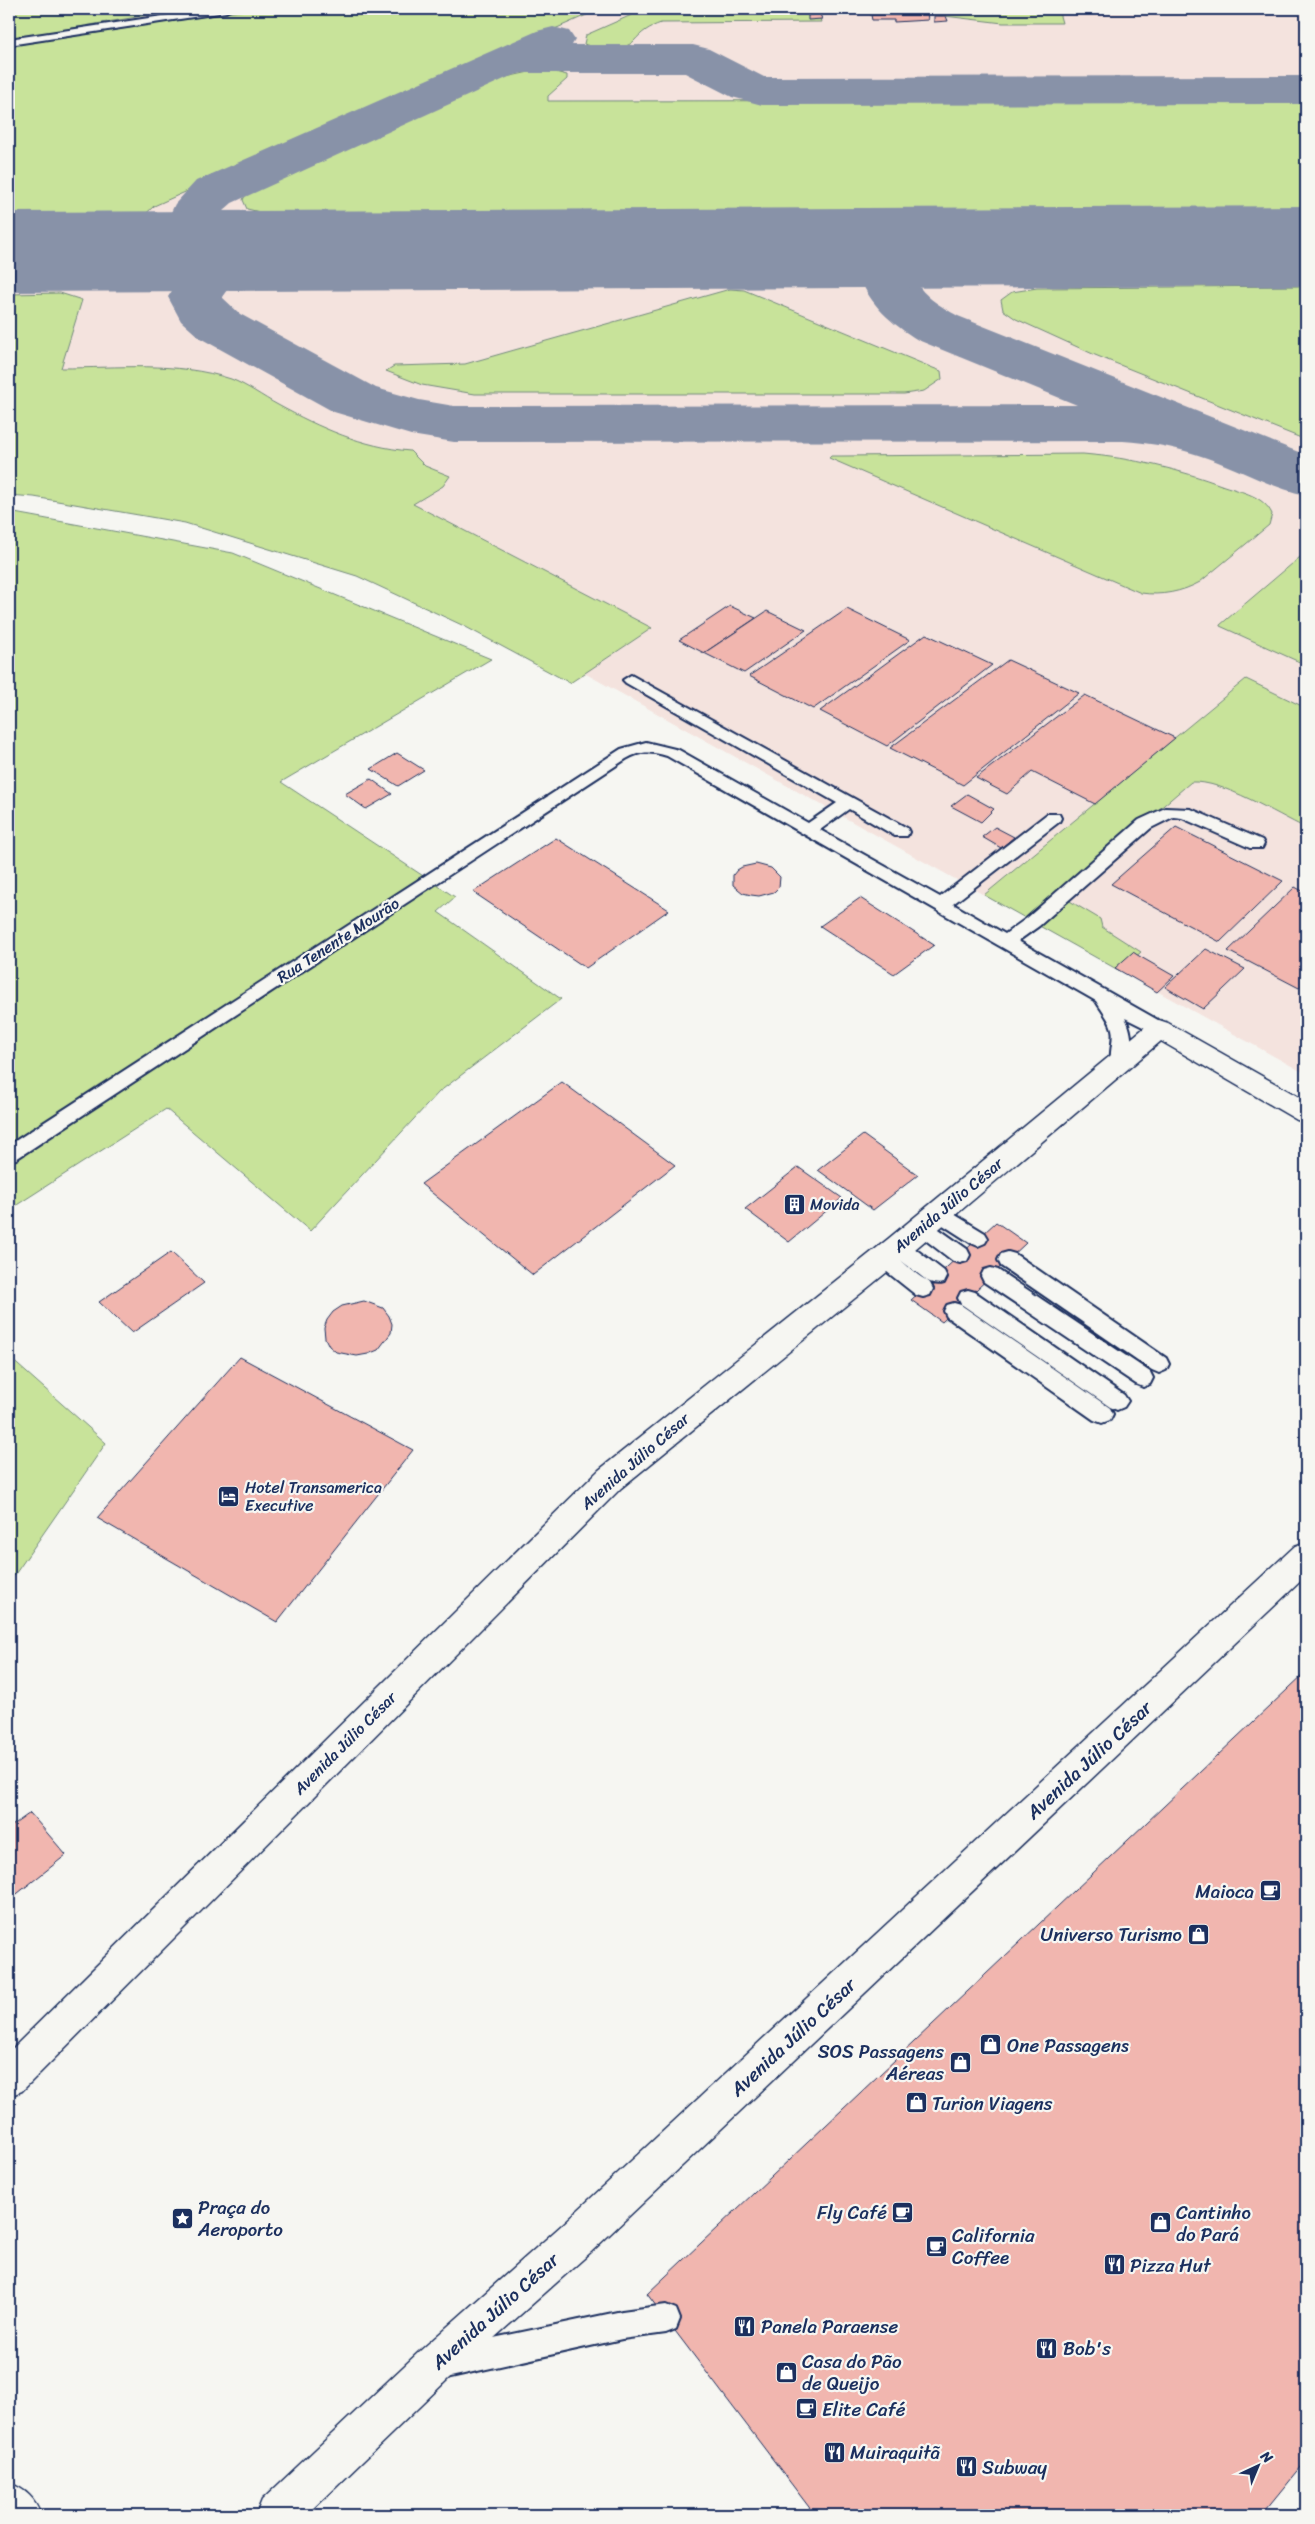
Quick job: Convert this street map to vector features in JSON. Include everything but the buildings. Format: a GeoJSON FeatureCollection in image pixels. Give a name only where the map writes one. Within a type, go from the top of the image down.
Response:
{"type":"FeatureCollection","features":[{"type":"Feature","properties":{"kind":"street","name":"Avenida Júlio César"},"geometry":{"type":"LineString","coordinates":[[9,2078],[610,1478],[891,1253],[1159,1029]]}},
{"type":"Feature","properties":{"kind":"street"},"geometry":{"type":"LineString","coordinates":[[1159,1029],[1306,1113]]}},
{"type":"Feature","properties":{"kind":"street","name":"Avenida Júlio César"},"geometry":{"type":"LineString","coordinates":[[277,2515],[434,2365],[577,2238],[1306,1556]]}},
{"type":"Feature","properties":{"kind":"street"},"geometry":{"type":"LineString","coordinates":[[9,2504],[20,2515]]}},
{"type":"Feature","properties":{"kind":"lane"},"geometry":{"type":"LineString","coordinates":[[9,42],[226,9]]}},
{"type":"Feature","properties":{"kind":"lane"},"geometry":{"type":"LineString","coordinates":[[631,680],[901,832]]}},
{"type":"Feature","properties":{"kind":"lane","name":"Rua Tenente Mourão"},"geometry":{"type":"LineString","coordinates":[[9,1154],[620,756],[635,748],[646,745],[673,752],[1159,1029]]}},
{"type":"Feature","properties":{"kind":"lane"},"geometry":{"type":"LineString","coordinates":[[809,830],[847,803]]}},
{"type":"Feature","properties":{"kind":"lane"},"geometry":{"type":"LineString","coordinates":[[1005,942],[1033,922],[1145,824],[1171,812],[1185,813],[1256,844]]}},
{"type":"Feature","properties":{"kind":"lane"},"geometry":{"type":"LineString","coordinates":[[941,905],[1053,818]]}},
{"type":"Feature","properties":{"kind":"lane"},"geometry":{"type":"LineString","coordinates":[[1100,995],[1122,1026],[1123,1040],[1119,1063]]}},
{"type":"Feature","properties":{"kind":"lane"},"geometry":{"type":"LineString","coordinates":[[930,1220],[978,1238]]}},
{"type":"Feature","properties":{"kind":"lane"},"geometry":{"type":"LineString","coordinates":[[930,1220],[960,1255]]}},
{"type":"Feature","properties":{"kind":"lane"},"geometry":{"type":"LineString","coordinates":[[891,1253],[930,1283]]}},
{"type":"Feature","properties":{"kind":"lane"},"geometry":{"type":"LineString","coordinates":[[1008,1260],[1159,1364]]}},
{"type":"Feature","properties":{"kind":"lane"},"geometry":{"type":"LineString","coordinates":[[991,1276],[1143,1378]]}},
{"type":"Feature","properties":{"kind":"lane"},"geometry":{"type":"LineString","coordinates":[[961,1304],[1110,1408]]}},
{"type":"Feature","properties":{"kind":"lane"},"geometry":{"type":"LineString","coordinates":[[434,2365],[602,2331],[622,2325],[666,2319]]}},
{"type":"Feature","properties":{"kind":"shaded area"},"geometry":{"type":"Polygon","coordinates":[[[9,9],[1306,9],[1306,1074],[586,674],[570,683],[464,626],[357,576],[185,523],[34,497],[9,495],[9,9]]]}},
{"type":"Feature","properties":{"kind":"green space"},"geometry":{"type":"Polygon","coordinates":[[[9,9],[183,9],[9,39],[9,9]]]}},
{"type":"Feature","properties":{"kind":"green space"},"geometry":{"type":"Polygon","coordinates":[[[253,9],[600,9],[154,206],[137,222],[9,223],[9,46],[253,9]]]}},
{"type":"Feature","properties":{"kind":"green space"},"geometry":{"type":"Polygon","coordinates":[[[645,9],[817,9],[821,22],[661,23],[646,30],[634,41],[623,47],[610,49],[584,44],[586,35],[645,9]]]}},
{"type":"Feature","properties":{"kind":"green space"},"geometry":{"type":"Polygon","coordinates":[[[886,9],[1058,9],[1062,23],[1003,23],[886,9]]]}},
{"type":"Feature","properties":{"kind":"green space"},"geometry":{"type":"Polygon","coordinates":[[[534,71],[551,71],[567,75],[567,79],[548,96],[548,101],[1306,100],[1306,208],[260,212],[247,209],[243,200],[248,189],[258,184],[483,82],[534,71]]]}},
{"type":"Feature","properties":{"kind":"green space"},"geometry":{"type":"Polygon","coordinates":[[[1306,286],[1306,440],[1095,355],[1016,319],[1003,310],[1001,300],[1012,292],[1037,288],[1306,286]]]}},
{"type":"Feature","properties":{"kind":"green space"},"geometry":{"type":"Polygon","coordinates":[[[730,289],[744,290],[941,371],[942,379],[924,391],[904,394],[475,394],[422,385],[386,371],[394,366],[465,364],[730,289]]]}},
{"type":"Feature","properties":{"kind":"green space"},"geometry":{"type":"Polygon","coordinates":[[[60,293],[82,300],[61,368],[147,367],[210,373],[231,379],[326,429],[359,441],[410,451],[425,466],[450,476],[443,486],[413,504],[652,628],[570,683],[464,626],[357,576],[185,523],[34,497],[9,495],[9,294],[60,293]]]}},
{"type":"Feature","properties":{"kind":"green space"},"geometry":{"type":"Polygon","coordinates":[[[1083,454],[1120,458],[1155,465],[1190,474],[1245,493],[1258,499],[1268,508],[1272,514],[1269,525],[1200,582],[1171,592],[1141,593],[829,458],[831,456],[1083,454]]]}},
{"type":"Feature","properties":{"kind":"green space"},"geometry":{"type":"Polygon","coordinates":[[[9,512],[233,553],[491,659],[281,782],[455,897],[438,912],[561,999],[439,1092],[310,1231],[166,1109],[9,1210],[9,512]]]}},
{"type":"Feature","properties":{"kind":"green space"},"geometry":{"type":"Polygon","coordinates":[[[1306,552],[1306,665],[1220,626],[1220,625],[1306,552]]]}},
{"type":"Feature","properties":{"kind":"green space"},"geometry":{"type":"Polygon","coordinates":[[[1246,679],[1306,708],[1306,828],[1234,792],[1218,786],[1191,782],[1076,880],[1063,897],[1100,919],[1102,927],[1141,952],[1120,971],[984,895],[1246,679]]]}},
{"type":"Feature","properties":{"kind":"green space"},"geometry":{"type":"Polygon","coordinates":[[[9,1357],[106,1443],[9,1583],[9,1357]]]}},
{"type":"Feature","properties":{"kind":"taxiway"},"geometry":{"type":"LineString","coordinates":[[495,66],[553,40]]}},
{"type":"Feature","properties":{"kind":"taxiway"},"geometry":{"type":"LineString","coordinates":[[495,66],[521,59],[693,59],[748,87],[762,91],[1306,90]]}},
{"type":"Feature","properties":{"kind":"taxiway"},"geometry":{"type":"LineString","coordinates":[[178,251],[201,204],[214,192],[495,66]]}},
{"type":"Feature","properties":{"kind":"taxiway"},"geometry":{"type":"LineString","coordinates":[[915,248],[893,260],[886,276],[889,285],[900,300],[914,313],[938,328],[1306,477]]}},
{"type":"Feature","properties":{"kind":"taxiway"},"geometry":{"type":"LineString","coordinates":[[300,251],[254,257],[226,266],[203,284],[195,297],[201,309],[220,326],[355,400],[411,417],[454,424],[489,425],[1123,423],[1160,426],[1213,440]]}},
{"type":"Feature","properties":{"kind":"runway"},"geometry":{"type":"LineString","coordinates":[[9,252],[1306,246]]}},
{"type":"Feature","properties":{"kind":"place","name":"Movida"},"geometry":{"type":"Point","coordinates":[794,1204]}},
{"type":"Feature","properties":{"kind":"place","name":"Hotel Transamerica Executive"},"geometry":{"type":"Point","coordinates":[229,1496]}},
{"type":"Feature","properties":{"kind":"place","name":"Maioca"},"geometry":{"type":"Point","coordinates":[1270,1891]}},
{"type":"Feature","properties":{"kind":"place","name":"Universo Turismo"},"geometry":{"type":"Point","coordinates":[1198,1934]}},
{"type":"Feature","properties":{"kind":"place","name":"One Passagens"},"geometry":{"type":"Point","coordinates":[991,2045]}},
{"type":"Feature","properties":{"kind":"place","name":"SOS Passagens Aéreas"},"geometry":{"type":"Point","coordinates":[960,2062]}},
{"type":"Feature","properties":{"kind":"place","name":"Turion Viagens"},"geometry":{"type":"Point","coordinates":[916,2103]}},
{"type":"Feature","properties":{"kind":"place","name":"Fly Café"},"geometry":{"type":"Point","coordinates":[903,2212]}},
{"type":"Feature","properties":{"kind":"place","name":"Praça do Aeroporto"},"geometry":{"type":"Point","coordinates":[182,2218]}},
{"type":"Feature","properties":{"kind":"place","name":"Cantinho do Pará"},"geometry":{"type":"Point","coordinates":[1160,2223]}},
{"type":"Feature","properties":{"kind":"place","name":"California Coffee"},"geometry":{"type":"Point","coordinates":[936,2246]}},
{"type":"Feature","properties":{"kind":"place","name":"Pizza Hut"},"geometry":{"type":"Point","coordinates":[1114,2265]}},
{"type":"Feature","properties":{"kind":"place","name":"Panela Paraense"},"geometry":{"type":"Point","coordinates":[745,2326]}},
{"type":"Feature","properties":{"kind":"place","name":"Bob's"},"geometry":{"type":"Point","coordinates":[1047,2348]}},
{"type":"Feature","properties":{"kind":"place","name":"Casa do Pão de Queijo"},"geometry":{"type":"Point","coordinates":[786,2372]}},
{"type":"Feature","properties":{"kind":"place","name":"Elite Café"},"geometry":{"type":"Point","coordinates":[806,2409]}},
{"type":"Feature","properties":{"kind":"place","name":"Muiraquitã"},"geometry":{"type":"Point","coordinates":[834,2452]}},
{"type":"Feature","properties":{"kind":"place","name":"Subway"},"geometry":{"type":"Point","coordinates":[966,2467]}}]}
